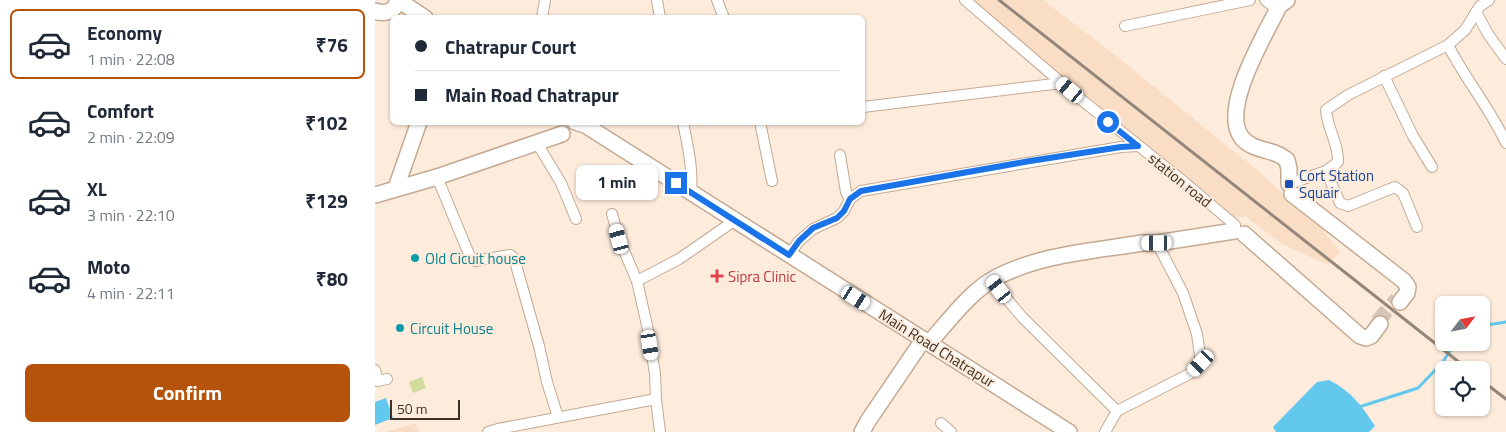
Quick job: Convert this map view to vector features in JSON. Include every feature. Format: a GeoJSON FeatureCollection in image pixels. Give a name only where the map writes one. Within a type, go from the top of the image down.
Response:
{"type":"FeatureCollection","features":[{"type":"Feature","properties":{"kind":"street"},"geometry":{"type":"LineString","coordinates":[[543,15],[545,0]]}},
{"type":"Feature","properties":{"kind":"street"},"geometry":{"type":"LineString","coordinates":[[657,0],[659,15]]}},
{"type":"Feature","properties":{"kind":"street"},"geometry":{"type":"LineString","coordinates":[[717,0],[723,15]]}},
{"type":"Feature","properties":{"kind":"street","name":"station road"},"geometry":{"type":"LineString","coordinates":[[965,0],[1032,58],[1240,230]]}},
{"type":"Feature","properties":{"kind":"street"},"geometry":{"type":"LineString","coordinates":[[1125,26],[1250,0]]}},
{"type":"Feature","properties":{"kind":"street"},"geometry":{"type":"LineString","coordinates":[[1290,191],[1338,162],[1339,156],[1326,120],[1326,110],[1384,76],[1448,45],[1465,30],[1476,12],[1489,0]]}},
{"type":"Feature","properties":{"kind":"street"},"geometry":{"type":"LineString","coordinates":[[1278,1],[1239,91],[1237,126],[1242,138],[1252,146],[1287,160],[1290,174],[1290,191]]}},
{"type":"Feature","properties":{"kind":"street"},"geometry":{"type":"LineString","coordinates":[[376,14],[387,13],[397,4]]}},
{"type":"Feature","properties":{"kind":"street"},"geometry":{"type":"LineString","coordinates":[[397,4],[408,15]]}},
{"type":"Feature","properties":{"kind":"street"},"geometry":{"type":"LineString","coordinates":[[397,4],[419,15]]}},
{"type":"Feature","properties":{"kind":"street"},"geometry":{"type":"LineString","coordinates":[[1476,12],[1488,34],[1506,59]]}},
{"type":"Feature","properties":{"kind":"street"},"geometry":{"type":"LineString","coordinates":[[1448,45],[1455,60],[1494,118],[1506,143]]}},
{"type":"Feature","properties":{"kind":"street"},"geometry":{"type":"LineString","coordinates":[[1384,76],[1413,136],[1432,167]]}},
{"type":"Feature","properties":{"kind":"street"},"geometry":{"type":"LineString","coordinates":[[865,107],[1062,83]]}},
{"type":"Feature","properties":{"kind":"street"},"geometry":{"type":"LineString","coordinates":[[397,184],[418,125]]}},
{"type":"Feature","properties":{"kind":"street"},"geometry":{"type":"LineString","coordinates":[[684,125],[691,156],[693,177],[691,193]]}},
{"type":"Feature","properties":{"kind":"street"},"geometry":{"type":"LineString","coordinates":[[761,125],[772,181]]}},
{"type":"Feature","properties":{"kind":"street"},"geometry":{"type":"LineString","coordinates":[[375,194],[421,175],[564,126]]}},
{"type":"Feature","properties":{"kind":"street"},"geometry":{"type":"LineString","coordinates":[[375,187],[437,177],[537,143],[564,126]]}},
{"type":"Feature","properties":{"kind":"street","name":"Main Road Chatrapur"},"geometry":{"type":"LineString","coordinates":[[564,126],[585,126],[1069,432]]}},
{"type":"Feature","properties":{"kind":"street"},"geometry":{"type":"LineString","coordinates":[[537,143],[561,183],[576,219]]}},
{"type":"Feature","properties":{"kind":"street"},"geometry":{"type":"LineString","coordinates":[[789,255],[799,241],[813,228],[837,218],[844,211],[850,199],[861,191],[1032,161],[1138,146]]}},
{"type":"Feature","properties":{"kind":"street"},"geometry":{"type":"LineString","coordinates":[[840,155],[846,192],[850,199]]}},
{"type":"Feature","properties":{"kind":"street"},"geometry":{"type":"LineString","coordinates":[[1326,171],[1339,203],[1349,206],[1395,187],[1403,193],[1417,227]]}},
{"type":"Feature","properties":{"kind":"street"},"geometry":{"type":"LineString","coordinates":[[437,177],[471,259],[475,262],[510,255],[514,258],[558,417]]}},
{"type":"Feature","properties":{"kind":"street"},"geometry":{"type":"LineString","coordinates":[[1290,191],[1404,281],[1408,287],[1407,293],[1399,301]]}},
{"type":"Feature","properties":{"kind":"street"},"geometry":{"type":"LineString","coordinates":[[612,214],[619,239],[637,281],[648,330],[655,374],[660,432]]}},
{"type":"Feature","properties":{"kind":"street"},"geometry":{"type":"LineString","coordinates":[[637,281],[679,259],[735,221]]}},
{"type":"Feature","properties":{"kind":"street"},"geometry":{"type":"LineString","coordinates":[[863,432],[868,420],[926,342],[970,298],[992,280],[1038,260],[1142,243],[1157,243],[1240,230],[1252,234],[1363,333],[1370,332],[1378,323]]}},
{"type":"Feature","properties":{"kind":"street"},"geometry":{"type":"LineString","coordinates":[[1105,432],[1117,411],[1193,372],[1201,363],[1197,334],[1183,293],[1157,243]]}},
{"type":"Feature","properties":{"kind":"street"},"geometry":{"type":"LineString","coordinates":[[992,280],[1022,317],[1117,411]]}},
{"type":"Feature","properties":{"kind":"street"},"geometry":{"type":"LineString","coordinates":[[375,370],[378,381],[387,379]]}},
{"type":"Feature","properties":{"kind":"street"},"geometry":{"type":"LineString","coordinates":[[488,432],[657,399]]}},
{"type":"Feature","properties":{"kind":"street"},"geometry":{"type":"LineString","coordinates":[[941,423],[951,432]]}},
{"type":"Feature","properties":{"kind":"shaded area"},"geometry":{"type":"Polygon","coordinates":[[[975,0],[1043,0],[1106,48],[1258,171],[1320,226],[1340,252],[1328,265],[1284,245],[1246,217],[1234,217],[1109,119],[999,25],[975,0]]]}},
{"type":"Feature","properties":{"kind":"shaded area"},"geometry":{"type":"Polygon","coordinates":[[[416,423],[418,432],[386,432],[416,423]]]}},
{"type":"Feature","properties":{"kind":"green space"},"geometry":{"type":"Polygon","coordinates":[[[422,377],[426,388],[413,393],[409,382],[422,377]]]}},
{"type":"Feature","properties":{"kind":"water"},"geometry":{"type":"Polygon","coordinates":[[[1329,380],[1344,389],[1360,405],[1375,426],[1369,432],[1276,432],[1273,427],[1317,382],[1329,380]]]}},
{"type":"Feature","properties":{"kind":"water"},"geometry":{"type":"Polygon","coordinates":[[[386,398],[393,418],[375,425],[375,402],[386,398]]]}},
{"type":"Feature","properties":{"kind":"waterway"},"geometry":{"type":"LineString","coordinates":[[1490,325],[1506,322]]}},
{"type":"Feature","properties":{"kind":"waterway"},"geometry":{"type":"LineString","coordinates":[[1359,407],[1418,388],[1442,363],[1450,351]]}},
{"type":"Feature","properties":{"kind":"tunnel"},"geometry":{"type":"LineString","coordinates":[[1377,322],[1397,299]]}},
{"type":"Feature","properties":{"kind":"railway"},"geometry":{"type":"LineString","coordinates":[[999,0],[1458,361]]}},
{"type":"Feature","properties":{"kind":"railway"},"geometry":{"type":"LineString","coordinates":[[1490,387],[1506,399]]}},
{"type":"Feature","properties":{"kind":"place","name":"Cort Station Squair"},"geometry":{"type":"Point","coordinates":[1289,184]}},
{"type":"Feature","properties":{"kind":"place","name":"Old Cicuit house"},"geometry":{"type":"Point","coordinates":[415,258]}},
{"type":"Feature","properties":{"kind":"place","name":"Sipra Clinic"},"geometry":{"type":"Point","coordinates":[717,276]}},
{"type":"Feature","properties":{"kind":"place","name":"Circuit House"},"geometry":{"type":"Point","coordinates":[400,328]}},
{"type":"Feature","properties":{"kind":"route"},"geometry":{"type":"LineString","coordinates":[[676,183],[789,255],[799,241],[813,228],[837,218],[844,211],[850,199],[861,191],[1030,161],[1138,146],[1108,122]]}}]}
